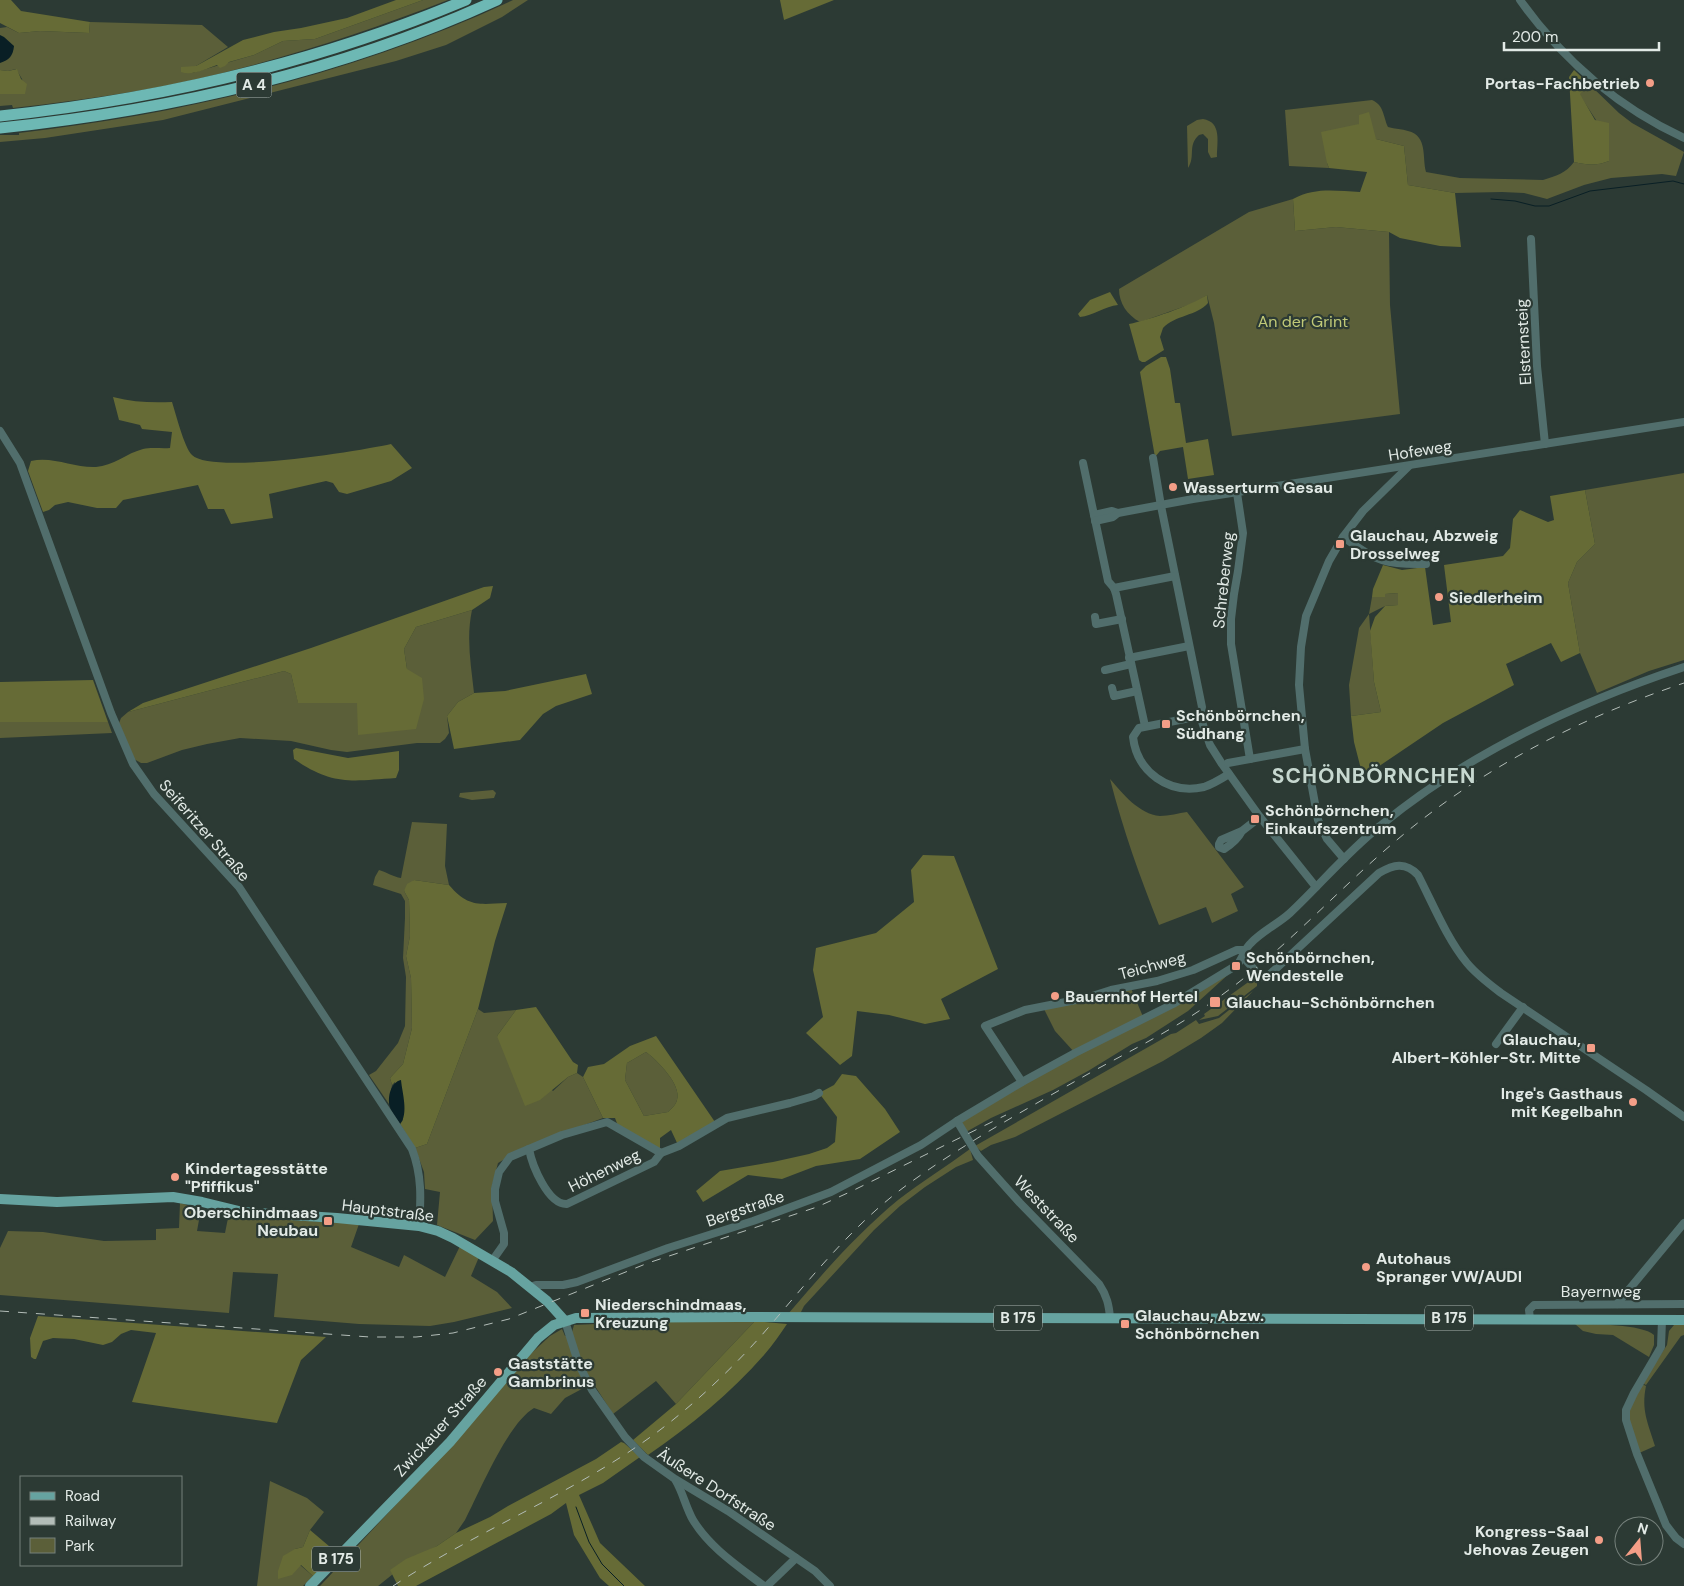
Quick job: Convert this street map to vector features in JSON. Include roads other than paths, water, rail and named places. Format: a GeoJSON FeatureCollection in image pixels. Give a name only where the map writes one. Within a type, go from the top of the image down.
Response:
{"type":"FeatureCollection","features":[{"type":"Feature","properties":{"kind":"highway","name":"A 4"},"geometry":{"type":"LineString","coordinates":[[0,116],[99,104],[216,81],[307,57],[367,38],[466,0]]}},
{"type":"Feature","properties":{"kind":"highway","name":"A 4"},"geometry":{"type":"LineString","coordinates":[[0,128],[102,116],[159,106],[269,82],[378,48],[497,0]]}},
{"type":"Feature","properties":{"kind":"main road","name":"Hauptstraße"},"geometry":{"type":"LineString","coordinates":[[0,1199],[57,1202],[173,1197],[243,1212],[337,1218],[418,1226],[438,1231],[492,1261],[530,1287],[556,1310],[565,1321]]}},
{"type":"Feature","properties":{"kind":"main road","name":"Zwickauer Straße"},"geometry":{"type":"LineString","coordinates":[[310,1586],[450,1442],[538,1338],[552,1326],[565,1321],[585,1318],[668,1317],[1110,1318]]}},
{"type":"Feature","properties":{"kind":"main road","name":"B 175"},"geometry":{"type":"LineString","coordinates":[[1110,1318],[1684,1320]]}},
{"type":"Feature","properties":{"kind":"street"},"geometry":{"type":"LineString","coordinates":[[1520,0],[1552,41],[1587,75],[1640,114],[1684,138]]}},
{"type":"Feature","properties":{"kind":"street","name":"Elsternsteig"},"geometry":{"type":"LineString","coordinates":[[1531,238],[1537,366],[1545,444]]}},
{"type":"Feature","properties":{"kind":"street","name":"Hofeweg"},"geometry":{"type":"LineString","coordinates":[[1095,518],[1112,511],[1118,513],[1684,422]]}},
{"type":"Feature","properties":{"kind":"street","name":"Seiferitzer Straße"},"geometry":{"type":"LineString","coordinates":[[0,431],[20,463],[111,712],[133,764],[154,794],[239,887],[412,1149],[420,1179],[421,1192],[418,1226]]}},
{"type":"Feature","properties":{"kind":"street"},"geometry":{"type":"LineString","coordinates":[[1153,458],[1202,707],[1200,716],[1210,745],[1260,817],[1316,887]]}},
{"type":"Feature","properties":{"kind":"street"},"geometry":{"type":"LineString","coordinates":[[1083,463],[1108,581],[1114,588],[1122,618],[1130,661],[1146,726]]}},
{"type":"Feature","properties":{"kind":"street"},"geometry":{"type":"LineString","coordinates":[[1344,859],[1327,839],[1318,820],[1306,749],[1299,685],[1301,647],[1306,616],[1329,561],[1343,537],[1363,511],[1410,465]]}},
{"type":"Feature","properties":{"kind":"street","name":"Schreberweg"},"geometry":{"type":"LineString","coordinates":[[1237,493],[1243,533],[1232,611],[1231,644],[1250,759]]}},
{"type":"Feature","properties":{"kind":"street"},"geometry":{"type":"LineString","coordinates":[[1343,537],[1370,556],[1384,562],[1399,565],[1426,564]]}},
{"type":"Feature","properties":{"kind":"street"},"geometry":{"type":"LineString","coordinates":[[1114,588],[1175,576]]}},
{"type":"Feature","properties":{"kind":"street"},"geometry":{"type":"LineString","coordinates":[[1095,617],[1096,624],[1122,618]]}},
{"type":"Feature","properties":{"kind":"street"},"geometry":{"type":"LineString","coordinates":[[1105,670],[1130,661],[1189,646]]}},
{"type":"Feature","properties":{"kind":"street","name":"Bergstraße"},"geometry":{"type":"LineString","coordinates":[[530,1287],[536,1285],[563,1285],[577,1282],[668,1248],[753,1221],[831,1192],[921,1145],[1022,1082],[1173,1004],[1238,965],[1250,943],[1288,915],[1380,826],[1411,802],[1453,774],[1525,732],[1597,699],[1684,667]]}},
{"type":"Feature","properties":{"kind":"street"},"geometry":{"type":"LineString","coordinates":[[1112,688],[1114,696],[1137,691]]}},
{"type":"Feature","properties":{"kind":"street"},"geometry":{"type":"LineString","coordinates":[[1200,716],[1139,728],[1133,737],[1143,764],[1157,779],[1175,787],[1195,788],[1205,786],[1229,774]]}},
{"type":"Feature","properties":{"kind":"street"},"geometry":{"type":"LineString","coordinates":[[1228,762],[1306,749]]}},
{"type":"Feature","properties":{"kind":"street"},"geometry":{"type":"LineString","coordinates":[[1242,831],[1260,817]]}},
{"type":"Feature","properties":{"kind":"street"},"geometry":{"type":"LineString","coordinates":[[1244,954],[1260,976],[1264,978],[1268,976],[1373,878],[1387,869],[1406,866],[1412,868],[1418,875],[1456,948],[1467,963],[1482,978],[1684,1117]]}},
{"type":"Feature","properties":{"kind":"street","name":"Teichweg"},"geometry":{"type":"LineString","coordinates":[[1022,1082],[986,1026],[1025,1010],[1157,981],[1215,961],[1237,950],[1244,954]]}},
{"type":"Feature","properties":{"kind":"street"},"geometry":{"type":"LineString","coordinates":[[1215,961],[1221,974]]}},
{"type":"Feature","properties":{"kind":"street"},"geometry":{"type":"LineString","coordinates":[[1496,1044],[1523,1007]]}},
{"type":"Feature","properties":{"kind":"street"},"geometry":{"type":"LineString","coordinates":[[492,1261],[504,1244],[504,1233],[495,1201],[495,1189],[499,1172],[510,1157],[562,1135],[600,1122],[607,1122],[661,1153],[679,1146],[728,1118],[816,1094]]}},
{"type":"Feature","properties":{"kind":"street","name":"Weststraße"},"geometry":{"type":"LineString","coordinates":[[957,1121],[978,1156],[1020,1203],[1099,1284],[1106,1294],[1110,1318]]}},
{"type":"Feature","properties":{"kind":"street","name":"Höhenweg"},"geometry":{"type":"LineString","coordinates":[[529,1149],[538,1175],[546,1189],[562,1204],[567,1204],[654,1162],[661,1153]]}},
{"type":"Feature","properties":{"kind":"street"},"geometry":{"type":"LineString","coordinates":[[1617,1304],[1684,1223]]}},
{"type":"Feature","properties":{"kind":"street","name":"Bayernweg"},"geometry":{"type":"LineString","coordinates":[[1530,1319],[1529,1310],[1534,1305],[1684,1304]]}},
{"type":"Feature","properties":{"kind":"street"},"geometry":{"type":"LineString","coordinates":[[1662,1320],[1661,1347],[1634,1393],[1626,1410],[1626,1420],[1637,1454],[1666,1525],[1676,1538],[1684,1544]]}},
{"type":"Feature","properties":{"kind":"street","name":"Äußere Dorfstraße"},"geometry":{"type":"LineString","coordinates":[[565,1321],[579,1365],[592,1390],[624,1437],[644,1457],[675,1479],[728,1511],[815,1571],[830,1586]]}},
{"type":"Feature","properties":{"kind":"street"},"geometry":{"type":"LineString","coordinates":[[675,1479],[683,1493],[692,1518],[708,1542],[765,1586],[796,1558]]}},
{"type":"Feature","properties":{"kind":"water"},"geometry":{"type":"Polygon","coordinates":[[[0,35],[14,46],[10,57],[0,63],[0,35]]]}},
{"type":"Feature","properties":{"kind":"water"},"geometry":{"type":"Polygon","coordinates":[[[401,1080],[405,1109],[403,1120],[400,1124],[391,1109],[389,1099],[392,1087],[401,1080]]]}},
{"type":"Feature","properties":{"kind":"waterway"},"geometry":{"type":"LineString","coordinates":[[1491,199],[1515,201],[1535,206],[1549,206],[1590,191],[1673,181],[1684,184]]}},
{"type":"Feature","properties":{"kind":"waterway"},"geometry":{"type":"LineString","coordinates":[[576,1507],[589,1542],[602,1564],[624,1586]]}},
{"type":"Feature","properties":{"kind":"railway"},"geometry":{"type":"LineString","coordinates":[[393,1586],[463,1544],[607,1466],[641,1444],[686,1409],[730,1369],[832,1254],[869,1216],[890,1198],[975,1139],[1167,1031],[1212,1002],[1261,964],[1375,859],[1430,813],[1498,768],[1534,747],[1607,712],[1684,683]]}},
{"type":"Feature","properties":{"kind":"railway"},"geometry":{"type":"LineString","coordinates":[[0,1311],[370,1337],[416,1337],[453,1333],[509,1319],[648,1263],[817,1207],[1006,1115]]}},
{"type":"Feature","properties":{"kind":"place","name":"Portas-Fachbetrieb"},"geometry":{"type":"Point","coordinates":[1650,83]}},
{"type":"Feature","properties":{"kind":"place","name":"Wasserturm Gesau"},"geometry":{"type":"Point","coordinates":[1173,487]}},
{"type":"Feature","properties":{"kind":"place","name":"Glauchau, Abzweig Drosselweg"},"geometry":{"type":"Point","coordinates":[1340,544]}},
{"type":"Feature","properties":{"kind":"place","name":"Siedlerheim"},"geometry":{"type":"Point","coordinates":[1439,597]}},
{"type":"Feature","properties":{"kind":"place","name":"Schönbörnchen, Südhang"},"geometry":{"type":"Point","coordinates":[1166,724]}},
{"type":"Feature","properties":{"kind":"place","name":"Schönbörnchen, Einkaufszentrum"},"geometry":{"type":"Point","coordinates":[1255,819]}},
{"type":"Feature","properties":{"kind":"place","name":"Schönbörnchen, Wendestelle"},"geometry":{"type":"Point","coordinates":[1236,966]}},
{"type":"Feature","properties":{"kind":"place","name":"Bauernhof Hertel"},"geometry":{"type":"Point","coordinates":[1055,996]}},
{"type":"Feature","properties":{"kind":"place","name":"Glauchau-Schönbörnchen"},"geometry":{"type":"Point","coordinates":[1215,1002]}},
{"type":"Feature","properties":{"kind":"place","name":"Glauchau, Albert-Köhler-Str. Mitte"},"geometry":{"type":"Point","coordinates":[1591,1048]}},
{"type":"Feature","properties":{"kind":"place","name":"Inge's Gasthaus mit Kegelbahn"},"geometry":{"type":"Point","coordinates":[1633,1102]}},
{"type":"Feature","properties":{"kind":"place","name":"Kindertagesstätte \"Pfiffikus\""},"geometry":{"type":"Point","coordinates":[175,1177]}},
{"type":"Feature","properties":{"kind":"place","name":"Oberschindmaas Neubau"},"geometry":{"type":"Point","coordinates":[328,1221]}},
{"type":"Feature","properties":{"kind":"place","name":"Autohaus Spranger VW/AUDI"},"geometry":{"type":"Point","coordinates":[1366,1267]}},
{"type":"Feature","properties":{"kind":"place","name":"Niederschindmaas, Kreuzung"},"geometry":{"type":"Point","coordinates":[585,1313]}},
{"type":"Feature","properties":{"kind":"place","name":"Glauchau, Abzw. Schönbörnchen"},"geometry":{"type":"Point","coordinates":[1125,1324]}},
{"type":"Feature","properties":{"kind":"place","name":"Gaststätte Gambrinus"},"geometry":{"type":"Point","coordinates":[498,1372]}},
{"type":"Feature","properties":{"kind":"place","name":"Kongress-Saal Jehovas Zeugen"},"geometry":{"type":"Point","coordinates":[1599,1540]}},
{"type":"Feature","properties":{"kind":"district","name":"SCHÖNBÖRNCHEN"},"geometry":{"type":"Point","coordinates":[1374,776]}},
{"type":"Feature","properties":{"kind":"park label","name":"An der Grint"},"geometry":{"type":"Point","coordinates":[1303,321]}}]}
